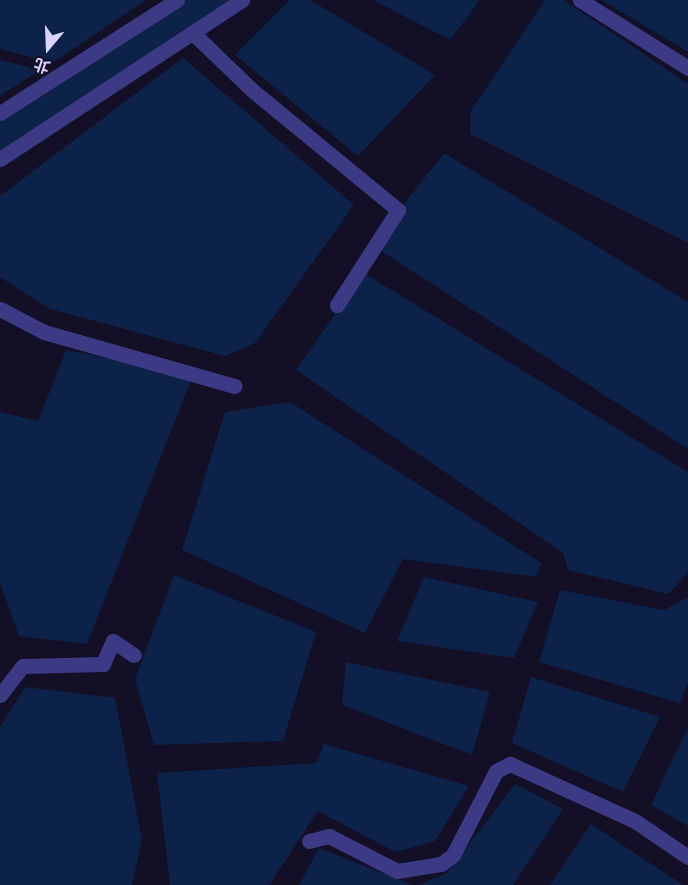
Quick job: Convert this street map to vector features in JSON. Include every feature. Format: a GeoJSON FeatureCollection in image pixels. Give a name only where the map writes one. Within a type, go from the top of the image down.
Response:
{"type":"FeatureCollection","features":[{"type":"Feature","properties":{"kind":"lane"},"geometry":{"type":"LineString","coordinates":[[0,113],[177,0]]}},
{"type":"Feature","properties":{"kind":"lane"},"geometry":{"type":"LineString","coordinates":[[0,159],[195,34],[242,0]]}},
{"type":"Feature","properties":{"kind":"lane"},"geometry":{"type":"LineString","coordinates":[[580,0],[688,68]]}},
{"type":"Feature","properties":{"kind":"lane"},"geometry":{"type":"LineString","coordinates":[[195,34],[252,90],[398,210],[337,305]]}},
{"type":"Feature","properties":{"kind":"lane"},"geometry":{"type":"LineString","coordinates":[[0,309],[44,332],[235,386]]}},
{"type":"Feature","properties":{"kind":"lane"},"geometry":{"type":"LineString","coordinates":[[0,695],[23,666],[103,664],[113,641],[134,655]]}},
{"type":"Feature","properties":{"kind":"lane"},"geometry":{"type":"LineString","coordinates":[[309,841],[329,836],[397,871],[441,864],[453,855],[496,771],[510,764],[635,821],[688,857]]}},
{"type":"Feature","properties":{"kind":"water"},"geometry":{"type":"Polygon","coordinates":[[[0,0],[146,0],[52,63],[0,49],[0,0]]]}},
{"type":"Feature","properties":{"kind":"water"},"geometry":{"type":"Polygon","coordinates":[[[187,0],[235,0],[0,158],[0,121],[187,0]]]}},
{"type":"Feature","properties":{"kind":"water"},"geometry":{"type":"Polygon","coordinates":[[[290,0],[310,0],[435,75],[358,156],[235,55],[290,0]]]}},
{"type":"Feature","properties":{"kind":"water"},"geometry":{"type":"Polygon","coordinates":[[[373,0],[480,0],[450,40],[373,0]]]}},
{"type":"Feature","properties":{"kind":"water"},"geometry":{"type":"Polygon","coordinates":[[[545,0],[564,0],[688,84],[688,243],[470,134],[470,112],[545,0]]]}},
{"type":"Feature","properties":{"kind":"water"},"geometry":{"type":"Polygon","coordinates":[[[601,0],[688,0],[688,52],[601,0]]]}},
{"type":"Feature","properties":{"kind":"water"},"geometry":{"type":"Polygon","coordinates":[[[183,58],[354,205],[255,343],[225,356],[50,309],[0,277],[0,196],[183,58]]]}},
{"type":"Feature","properties":{"kind":"water"},"geometry":{"type":"Polygon","coordinates":[[[0,60],[40,70],[0,96],[0,60]]]}},
{"type":"Feature","properties":{"kind":"water"},"geometry":{"type":"Polygon","coordinates":[[[444,153],[688,302],[688,449],[372,245],[444,153]]]}},
{"type":"Feature","properties":{"kind":"water"},"geometry":{"type":"Polygon","coordinates":[[[364,273],[688,472],[688,573],[668,594],[568,570],[563,553],[296,370],[364,273]]]}},
{"type":"Feature","properties":{"kind":"water"},"geometry":{"type":"Polygon","coordinates":[[[66,350],[193,375],[87,644],[19,636],[0,582],[0,412],[38,421],[66,350]]]}},
{"type":"Feature","properties":{"kind":"water"},"geometry":{"type":"Polygon","coordinates":[[[290,402],[541,563],[536,577],[403,559],[365,633],[182,550],[225,412],[290,402]]]}},
{"type":"Feature","properties":{"kind":"water"},"geometry":{"type":"Polygon","coordinates":[[[174,575],[316,632],[283,741],[154,745],[135,679],[174,575]]]}},
{"type":"Feature","properties":{"kind":"water"},"geometry":{"type":"Polygon","coordinates":[[[424,577],[538,602],[514,658],[397,641],[424,577]]]}},
{"type":"Feature","properties":{"kind":"water"},"geometry":{"type":"Polygon","coordinates":[[[560,590],[664,610],[688,597],[688,682],[680,703],[539,662],[560,590]]]}},
{"type":"Feature","properties":{"kind":"water"},"geometry":{"type":"Polygon","coordinates":[[[346,662],[490,692],[472,755],[342,705],[346,662]]]}},
{"type":"Feature","properties":{"kind":"water"},"geometry":{"type":"Polygon","coordinates":[[[531,677],[660,717],[623,792],[512,743],[531,677]]]}},
{"type":"Feature","properties":{"kind":"water"},"geometry":{"type":"Polygon","coordinates":[[[25,687],[115,698],[142,840],[132,885],[0,885],[0,727],[25,687]]]}},
{"type":"Feature","properties":{"kind":"water"},"geometry":{"type":"Polygon","coordinates":[[[688,727],[688,826],[651,805],[688,727]]]}},
{"type":"Feature","properties":{"kind":"water"},"geometry":{"type":"Polygon","coordinates":[[[324,744],[469,786],[435,841],[395,852],[318,811],[269,885],[170,885],[157,773],[316,763],[324,744]]]}},
{"type":"Feature","properties":{"kind":"water"},"geometry":{"type":"Polygon","coordinates":[[[515,784],[563,809],[513,885],[417,885],[446,874],[515,784]]]}},
{"type":"Feature","properties":{"kind":"water"},"geometry":{"type":"Polygon","coordinates":[[[591,824],[683,885],[550,885],[591,824]]]}},
{"type":"Feature","properties":{"kind":"water"},"geometry":{"type":"Polygon","coordinates":[[[319,848],[413,885],[299,885],[319,848]]]}}]}
